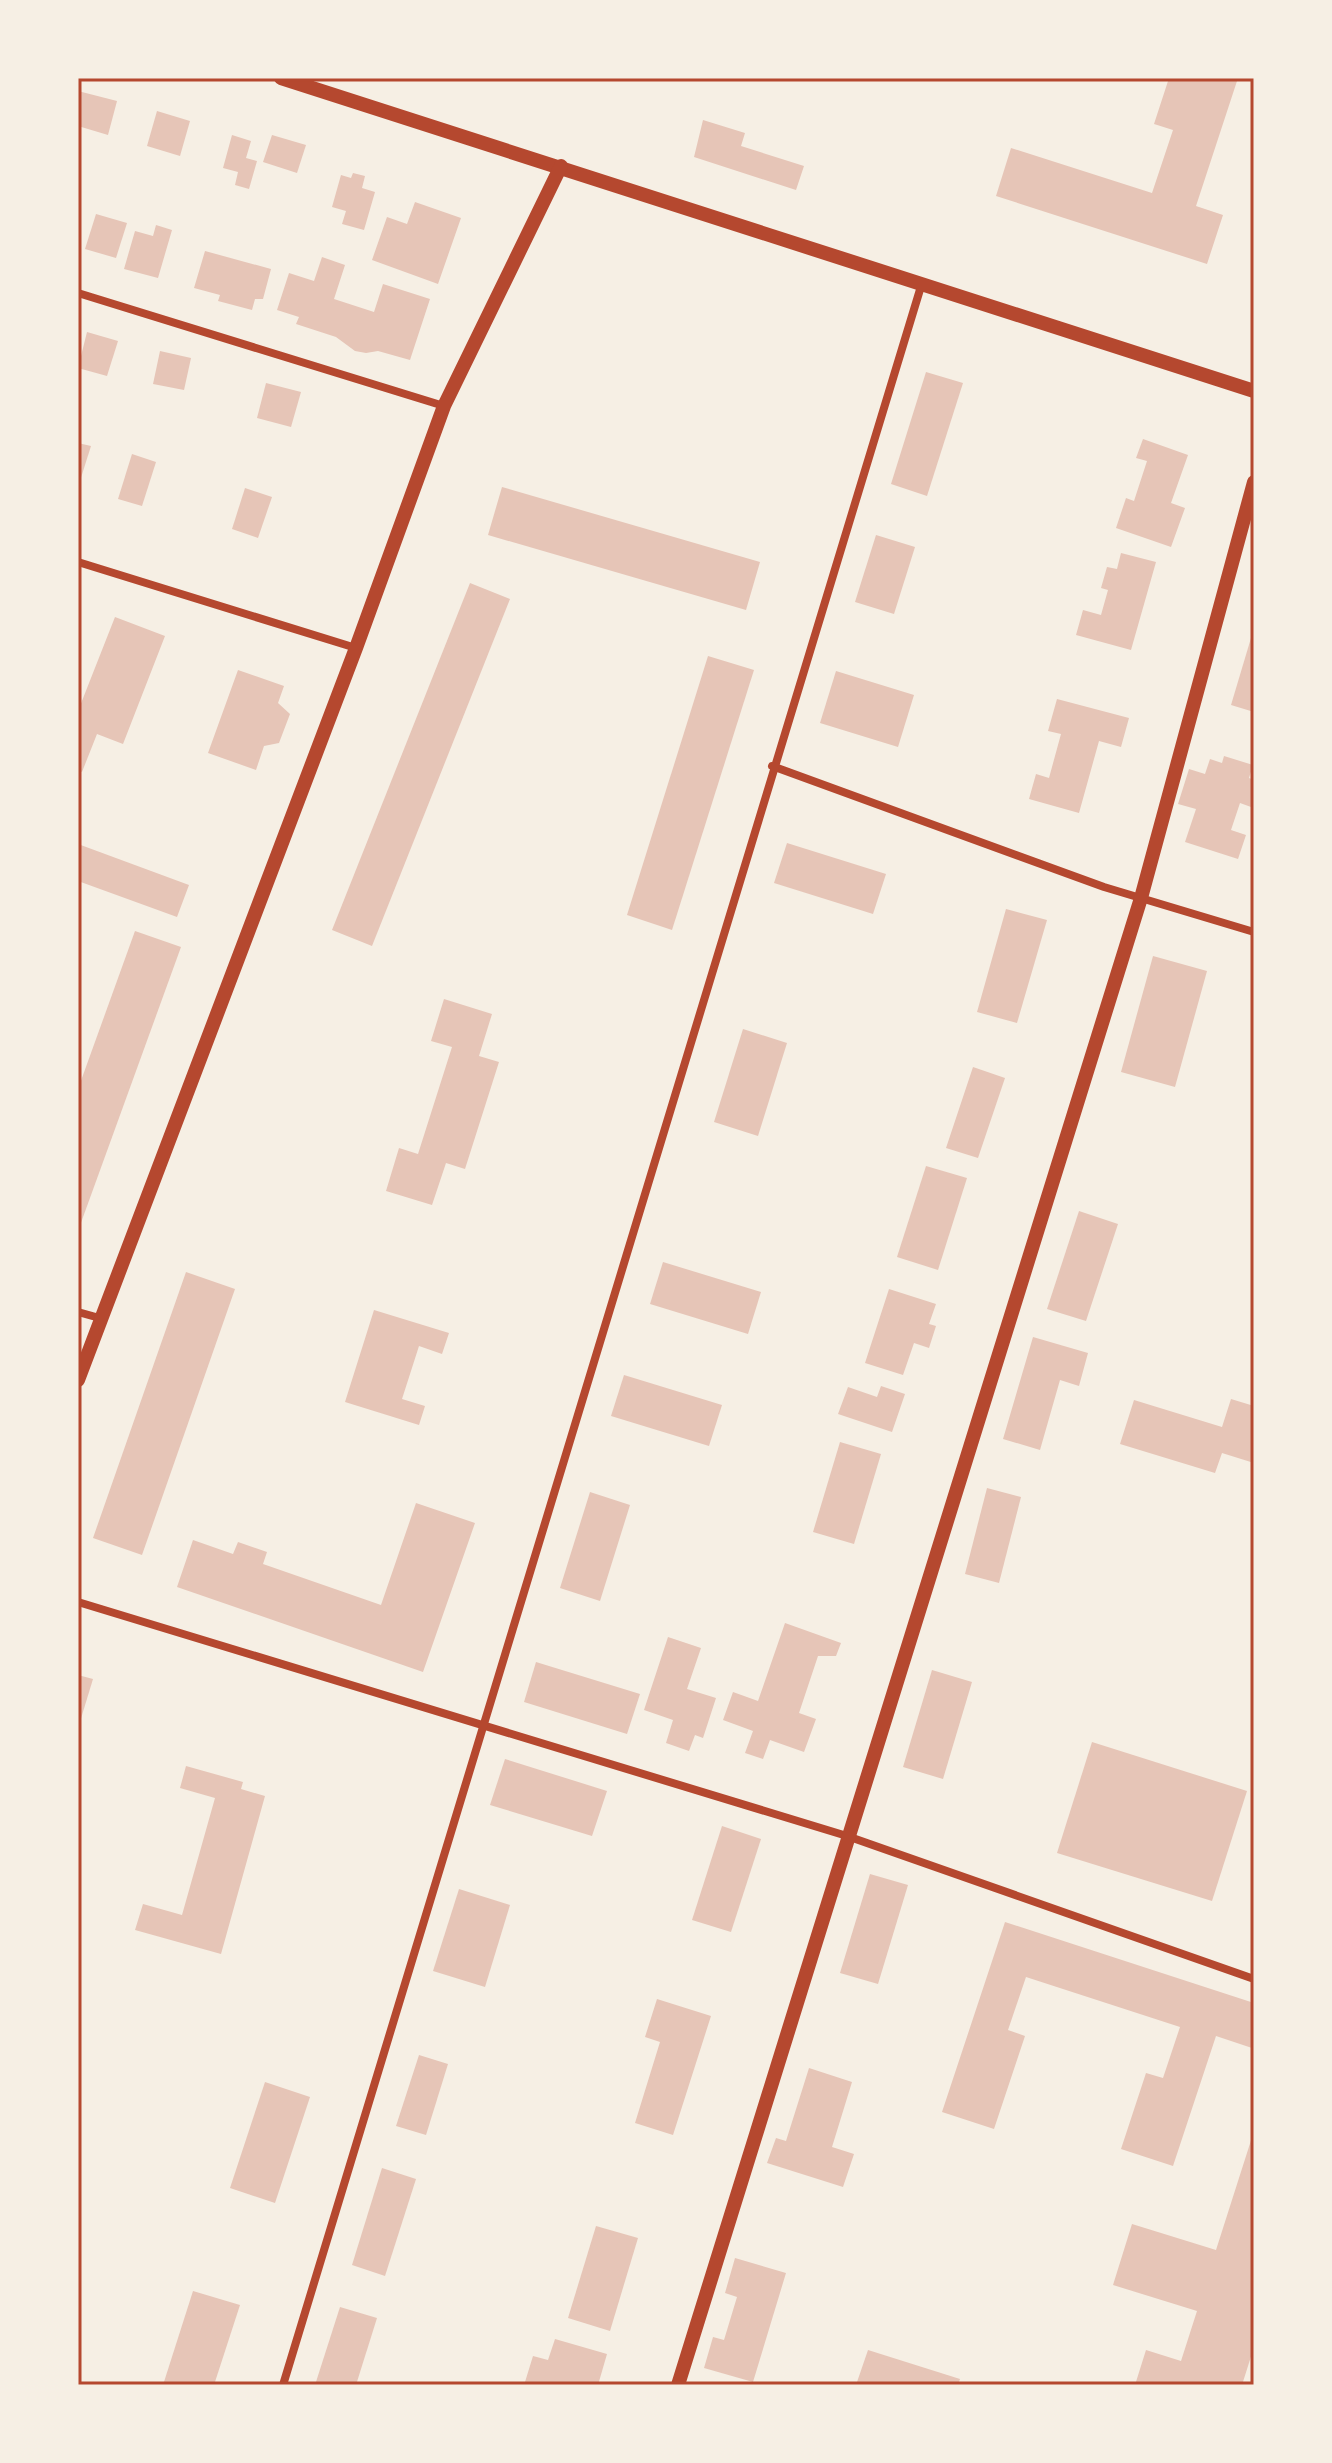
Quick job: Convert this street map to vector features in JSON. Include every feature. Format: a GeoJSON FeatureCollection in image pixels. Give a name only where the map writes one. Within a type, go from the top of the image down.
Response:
{"type":"FeatureCollection","features":[{"type":"Feature","properties":{"kind":"street"},"geometry":{"type":"LineString","coordinates":[[281,78],[1254,391]]}},
{"type":"Feature","properties":{"kind":"street"},"geometry":{"type":"LineString","coordinates":[[78,1380],[356,648],[444,406],[561,166]]}},
{"type":"Feature","properties":{"kind":"street"},"geometry":{"type":"LineString","coordinates":[[283,2385],[772,766],[922,282]]}},
{"type":"Feature","properties":{"kind":"street"},"geometry":{"type":"LineString","coordinates":[[78,293],[444,406]]}},
{"type":"Feature","properties":{"kind":"street"},"geometry":{"type":"LineString","coordinates":[[678,2385],[1141,898],[1254,482]]}},
{"type":"Feature","properties":{"kind":"street"},"geometry":{"type":"LineString","coordinates":[[78,562],[356,648]]}},
{"type":"Feature","properties":{"kind":"street"},"geometry":{"type":"LineString","coordinates":[[772,766],[1104,887],[1254,932]]}},
{"type":"Feature","properties":{"kind":"street"},"geometry":{"type":"LineString","coordinates":[[78,1312],[103,1319]]}},
{"type":"Feature","properties":{"kind":"street"},"geometry":{"type":"LineString","coordinates":[[78,1602],[847,1836],[1254,1979]]}},
{"type":"Feature","properties":{"kind":"building"},"geometry":{"type":"Polygon","coordinates":[[[1169,78],[1238,78],[1196,206],[1223,215],[1207,264],[996,196],[1011,148],[1152,193],[1173,130],[1154,124],[1169,78]]]}},
{"type":"Feature","properties":{"kind":"building"},"geometry":{"type":"Polygon","coordinates":[[[78,91],[117,101],[108,135],[78,126],[78,91]]]}},
{"type":"Feature","properties":{"kind":"building"},"geometry":{"type":"Polygon","coordinates":[[[157,111],[190,121],[180,156],[147,146],[157,111]]]}},
{"type":"Feature","properties":{"kind":"building"},"geometry":{"type":"Polygon","coordinates":[[[703,120],[745,133],[741,146],[804,166],[796,190],[694,157],[703,120]]]}},
{"type":"Feature","properties":{"kind":"building"},"geometry":{"type":"Polygon","coordinates":[[[232,135],[251,141],[246,158],[257,161],[249,189],[235,185],[238,172],[223,168],[232,135]]]}},
{"type":"Feature","properties":{"kind":"building"},"geometry":{"type":"Polygon","coordinates":[[[272,135],[306,145],[297,173],[263,162],[272,135]]]}},
{"type":"Feature","properties":{"kind":"building"},"geometry":{"type":"Polygon","coordinates":[[[353,173],[365,176],[362,188],[375,192],[364,230],[342,224],[346,211],[332,207],[341,175],[351,178],[353,173]]]}},
{"type":"Feature","properties":{"kind":"building"},"geometry":{"type":"Polygon","coordinates":[[[415,202],[461,218],[438,284],[372,260],[387,217],[407,224],[415,202]]]}},
{"type":"Feature","properties":{"kind":"building"},"geometry":{"type":"Polygon","coordinates":[[[96,214],[127,223],[116,258],[85,249],[96,214]]]}},
{"type":"Feature","properties":{"kind":"building"},"geometry":{"type":"Polygon","coordinates":[[[156,225],[172,230],[158,278],[124,269],[135,231],[153,236],[156,225]]]}},
{"type":"Feature","properties":{"kind":"building"},"geometry":{"type":"Polygon","coordinates":[[[205,251],[271,269],[263,299],[255,299],[252,310],[218,301],[220,295],[194,288],[205,251]]]}},
{"type":"Feature","properties":{"kind":"building"},"geometry":{"type":"Polygon","coordinates":[[[322,257],[345,265],[334,299],[374,312],[383,284],[430,299],[410,360],[378,351],[355,351],[336,337],[296,324],[299,317],[277,310],[289,273],[314,281],[322,257]]]}},
{"type":"Feature","properties":{"kind":"building"},"geometry":{"type":"Polygon","coordinates":[[[87,332],[118,341],[107,376],[78,368],[87,332]]]}},
{"type":"Feature","properties":{"kind":"building"},"geometry":{"type":"Polygon","coordinates":[[[160,351],[191,358],[184,390],[153,384],[160,351]]]}},
{"type":"Feature","properties":{"kind":"building"},"geometry":{"type":"Polygon","coordinates":[[[926,372],[963,383],[927,496],[891,484],[926,372]]]}},
{"type":"Feature","properties":{"kind":"building"},"geometry":{"type":"Polygon","coordinates":[[[266,383],[301,392],[291,427],[257,418],[266,383]]]}},
{"type":"Feature","properties":{"kind":"building"},"geometry":{"type":"Polygon","coordinates":[[[1143,439],[1188,455],[1171,503],[1185,508],[1171,547],[1116,528],[1126,498],[1134,501],[1147,461],[1136,458],[1143,439]]]}},
{"type":"Feature","properties":{"kind":"building"},"geometry":{"type":"Polygon","coordinates":[[[78,443],[91,446],[79,484],[78,484],[78,443]]]}},
{"type":"Feature","properties":{"kind":"building"},"geometry":{"type":"Polygon","coordinates":[[[132,454],[156,462],[142,506],[118,499],[132,454]]]}},
{"type":"Feature","properties":{"kind":"building"},"geometry":{"type":"Polygon","coordinates":[[[502,487],[760,562],[746,610],[488,535],[502,487]]]}},
{"type":"Feature","properties":{"kind":"building"},"geometry":{"type":"Polygon","coordinates":[[[245,488],[272,497],[258,538],[232,529],[245,488]]]}},
{"type":"Feature","properties":{"kind":"building"},"geometry":{"type":"Polygon","coordinates":[[[876,535],[915,547],[894,614],[855,602],[876,535]]]}},
{"type":"Feature","properties":{"kind":"building"},"geometry":{"type":"Polygon","coordinates":[[[1121,553],[1156,562],[1131,650],[1076,635],[1083,610],[1101,615],[1108,590],[1101,588],[1107,567],[1117,569],[1121,553]]]}},
{"type":"Feature","properties":{"kind":"building"},"geometry":{"type":"Polygon","coordinates":[[[470,583],[510,599],[372,946],[332,930],[470,583]]]}},
{"type":"Feature","properties":{"kind":"building"},"geometry":{"type":"Polygon","coordinates":[[[115,617],[165,636],[123,744],[97,734],[82,772],[78,770],[78,711],[115,617]]]}},
{"type":"Feature","properties":{"kind":"building"},"geometry":{"type":"Polygon","coordinates":[[[1251,638],[1254,639],[1254,712],[1231,705],[1251,638]]]}},
{"type":"Feature","properties":{"kind":"building"},"geometry":{"type":"Polygon","coordinates":[[[708,656],[754,670],[672,930],[627,915],[708,656]]]}},
{"type":"Feature","properties":{"kind":"building"},"geometry":{"type":"Polygon","coordinates":[[[238,670],[284,686],[278,703],[290,714],[279,743],[264,746],[256,770],[208,753],[238,670]]]}},
{"type":"Feature","properties":{"kind":"building"},"geometry":{"type":"Polygon","coordinates":[[[836,671],[914,695],[898,747],[820,723],[836,671]]]}},
{"type":"Feature","properties":{"kind":"building"},"geometry":{"type":"Polygon","coordinates":[[[1057,699],[1129,718],[1121,747],[1099,741],[1079,813],[1029,799],[1036,774],[1049,778],[1061,734],[1048,731],[1057,699]]]}},
{"type":"Feature","properties":{"kind":"building"},"geometry":{"type":"Polygon","coordinates":[[[1224,756],[1253,765],[1249,778],[1254,780],[1251,807],[1240,803],[1231,830],[1246,835],[1238,859],[1185,842],[1196,809],[1178,804],[1189,769],[1205,774],[1210,759],[1222,763],[1224,756]]]}},
{"type":"Feature","properties":{"kind":"building"},"geometry":{"type":"Polygon","coordinates":[[[787,843],[886,874],[873,914],[774,883],[787,843]]]}},
{"type":"Feature","properties":{"kind":"building"},"geometry":{"type":"Polygon","coordinates":[[[78,844],[189,885],[177,917],[78,881],[78,844]]]}},
{"type":"Feature","properties":{"kind":"building"},"geometry":{"type":"Polygon","coordinates":[[[1006,909],[1047,920],[1017,1023],[977,1012],[1006,909]]]}},
{"type":"Feature","properties":{"kind":"building"},"geometry":{"type":"Polygon","coordinates":[[[135,931],[181,947],[78,1231],[78,1089],[135,931]]]}},
{"type":"Feature","properties":{"kind":"building"},"geometry":{"type":"Polygon","coordinates":[[[1153,956],[1207,971],[1175,1087],[1121,1072],[1153,956]]]}},
{"type":"Feature","properties":{"kind":"building"},"geometry":{"type":"Polygon","coordinates":[[[444,999],[492,1014],[479,1056],[499,1062],[465,1169],[446,1163],[432,1205],[386,1191],[399,1148],[418,1154],[452,1047],[431,1041],[444,999]]]}},
{"type":"Feature","properties":{"kind":"building"},"geometry":{"type":"Polygon","coordinates":[[[743,1029],[787,1043],[758,1136],[714,1122],[743,1029]]]}},
{"type":"Feature","properties":{"kind":"building"},"geometry":{"type":"Polygon","coordinates":[[[973,1067],[1005,1078],[978,1158],[946,1148],[973,1067]]]}},
{"type":"Feature","properties":{"kind":"building"},"geometry":{"type":"Polygon","coordinates":[[[926,1166],[967,1178],[938,1270],[897,1257],[926,1166]]]}},
{"type":"Feature","properties":{"kind":"building"},"geometry":{"type":"Polygon","coordinates":[[[1079,1211],[1118,1224],[1086,1321],[1047,1309],[1079,1211]]]}},
{"type":"Feature","properties":{"kind":"building"},"geometry":{"type":"Polygon","coordinates":[[[663,1262],[761,1292],[748,1334],[650,1304],[663,1262]]]}},
{"type":"Feature","properties":{"kind":"building"},"geometry":{"type":"Polygon","coordinates":[[[186,1272],[235,1289],[142,1555],[93,1538],[186,1272]]]}},
{"type":"Feature","properties":{"kind":"building"},"geometry":{"type":"Polygon","coordinates":[[[889,1289],[936,1304],[929,1324],[936,1326],[929,1348],[914,1343],[903,1375],[865,1363],[889,1289]]]}},
{"type":"Feature","properties":{"kind":"building"},"geometry":{"type":"Polygon","coordinates":[[[374,1310],[449,1333],[442,1354],[419,1346],[402,1399],[425,1406],[419,1425],[345,1402],[374,1310]]]}},
{"type":"Feature","properties":{"kind":"building"},"geometry":{"type":"Polygon","coordinates":[[[1033,1337],[1088,1353],[1079,1386],[1060,1380],[1040,1450],[1003,1439],[1033,1337]]]}},
{"type":"Feature","properties":{"kind":"building"},"geometry":{"type":"Polygon","coordinates":[[[624,1375],[722,1405],[709,1446],[611,1416],[624,1375]]]}},
{"type":"Feature","properties":{"kind":"building"},"geometry":{"type":"Polygon","coordinates":[[[881,1386],[905,1394],[892,1432],[838,1414],[848,1387],[877,1397],[881,1386]]]}},
{"type":"Feature","properties":{"kind":"building"},"geometry":{"type":"Polygon","coordinates":[[[1231,1399],[1254,1406],[1254,1463],[1222,1453],[1215,1473],[1120,1444],[1134,1400],[1222,1427],[1231,1399]]]}},
{"type":"Feature","properties":{"kind":"building"},"geometry":{"type":"Polygon","coordinates":[[[840,1442],[881,1454],[854,1544],[813,1532],[840,1442]]]}},
{"type":"Feature","properties":{"kind":"building"},"geometry":{"type":"Polygon","coordinates":[[[987,1488],[1021,1497],[999,1583],[965,1574],[987,1488]]]}},
{"type":"Feature","properties":{"kind":"building"},"geometry":{"type":"Polygon","coordinates":[[[590,1492],[630,1505],[600,1601],[560,1588],[590,1492]]]}},
{"type":"Feature","properties":{"kind":"building"},"geometry":{"type":"Polygon","coordinates":[[[416,1503],[475,1523],[423,1672],[177,1587],[193,1540],[233,1554],[238,1542],[267,1552],[263,1564],[381,1605],[416,1503]]]}},
{"type":"Feature","properties":{"kind":"building"},"geometry":{"type":"Polygon","coordinates":[[[785,1623],[841,1643],[836,1656],[818,1656],[799,1713],[816,1719],[804,1752],[770,1740],[763,1759],[745,1753],[753,1731],[723,1720],[733,1692],[758,1701],[785,1623]]]}},
{"type":"Feature","properties":{"kind":"building"},"geometry":{"type":"Polygon","coordinates":[[[668,1637],[701,1648],[687,1689],[716,1698],[703,1738],[695,1735],[689,1751],[666,1743],[673,1720],[644,1710],[668,1637]]]}},
{"type":"Feature","properties":{"kind":"building"},"geometry":{"type":"Polygon","coordinates":[[[536,1662],[640,1694],[627,1734],[524,1702],[536,1662]]]}},
{"type":"Feature","properties":{"kind":"building"},"geometry":{"type":"Polygon","coordinates":[[[932,1670],[972,1682],[943,1779],[903,1767],[932,1670]]]}},
{"type":"Feature","properties":{"kind":"building"},"geometry":{"type":"Polygon","coordinates":[[[78,1675],[93,1679],[79,1725],[78,1725],[78,1675]]]}},
{"type":"Feature","properties":{"kind":"building"},"geometry":{"type":"Polygon","coordinates":[[[1092,1742],[1247,1791],[1212,1901],[1057,1853],[1092,1742]]]}},
{"type":"Feature","properties":{"kind":"building"},"geometry":{"type":"Polygon","coordinates":[[[505,1759],[607,1791],[592,1836],[490,1805],[505,1759]]]}},
{"type":"Feature","properties":{"kind":"building"},"geometry":{"type":"Polygon","coordinates":[[[186,1766],[243,1782],[241,1789],[265,1796],[221,1954],[135,1930],[143,1904],[182,1915],[215,1798],[180,1788],[186,1766]]]}},
{"type":"Feature","properties":{"kind":"building"},"geometry":{"type":"Polygon","coordinates":[[[722,1826],[761,1839],[731,1932],[692,1920],[722,1826]]]}},
{"type":"Feature","properties":{"kind":"building"},"geometry":{"type":"Polygon","coordinates":[[[870,1874],[908,1885],[878,1984],[840,1973],[870,1874]]]}},
{"type":"Feature","properties":{"kind":"building"},"geometry":{"type":"Polygon","coordinates":[[[459,1889],[510,1905],[485,1987],[433,1971],[459,1889]]]}},
{"type":"Feature","properties":{"kind":"building"},"geometry":{"type":"Polygon","coordinates":[[[1005,1922],[1254,2003],[1252,2048],[1216,2036],[1173,2166],[1121,2149],[1146,2073],[1163,2078],[1180,2027],[1026,1977],[1008,2030],[1025,2036],[994,2129],[942,2112],[1005,1922]]]}},
{"type":"Feature","properties":{"kind":"building"},"geometry":{"type":"Polygon","coordinates":[[[657,1999],[711,2016],[673,2135],[635,2123],[660,2042],[645,2037],[657,1999]]]}},
{"type":"Feature","properties":{"kind":"building"},"geometry":{"type":"Polygon","coordinates":[[[419,2055],[448,2064],[426,2135],[396,2126],[419,2055]]]}},
{"type":"Feature","properties":{"kind":"building"},"geometry":{"type":"Polygon","coordinates":[[[809,2068],[852,2082],[832,2147],[854,2154],[843,2187],[767,2163],[776,2138],[786,2141],[809,2068]]]}},
{"type":"Feature","properties":{"kind":"building"},"geometry":{"type":"Polygon","coordinates":[[[265,2082],[310,2097],[275,2203],[230,2188],[265,2082]]]}},
{"type":"Feature","properties":{"kind":"building"},"geometry":{"type":"Polygon","coordinates":[[[1254,2131],[1254,2347],[1242,2385],[1135,2385],[1146,2350],[1181,2361],[1197,2311],[1113,2285],[1132,2224],[1216,2250],[1254,2131]]]}},
{"type":"Feature","properties":{"kind":"building"},"geometry":{"type":"Polygon","coordinates":[[[382,2168],[416,2179],[385,2276],[352,2265],[382,2168]]]}},
{"type":"Feature","properties":{"kind":"building"},"geometry":{"type":"Polygon","coordinates":[[[596,2226],[638,2238],[610,2331],[568,2318],[596,2226]]]}},
{"type":"Feature","properties":{"kind":"building"},"geometry":{"type":"Polygon","coordinates":[[[735,2258],[786,2273],[753,2382],[704,2368],[713,2337],[724,2340],[737,2297],[725,2293],[735,2258]]]}},
{"type":"Feature","properties":{"kind":"building"},"geometry":{"type":"Polygon","coordinates":[[[193,2291],[240,2305],[214,2385],[163,2385],[193,2291]]]}},
{"type":"Feature","properties":{"kind":"building"},"geometry":{"type":"Polygon","coordinates":[[[340,2307],[377,2318],[356,2385],[315,2385],[340,2307]]]}},
{"type":"Feature","properties":{"kind":"building"},"geometry":{"type":"Polygon","coordinates":[[[555,2339],[607,2354],[598,2385],[534,2385],[525,2382],[533,2356],[548,2360],[555,2339]]]}},
{"type":"Feature","properties":{"kind":"building"},"geometry":{"type":"Polygon","coordinates":[[[868,2350],[960,2379],[958,2385],[856,2385],[868,2350]]]}}]}
